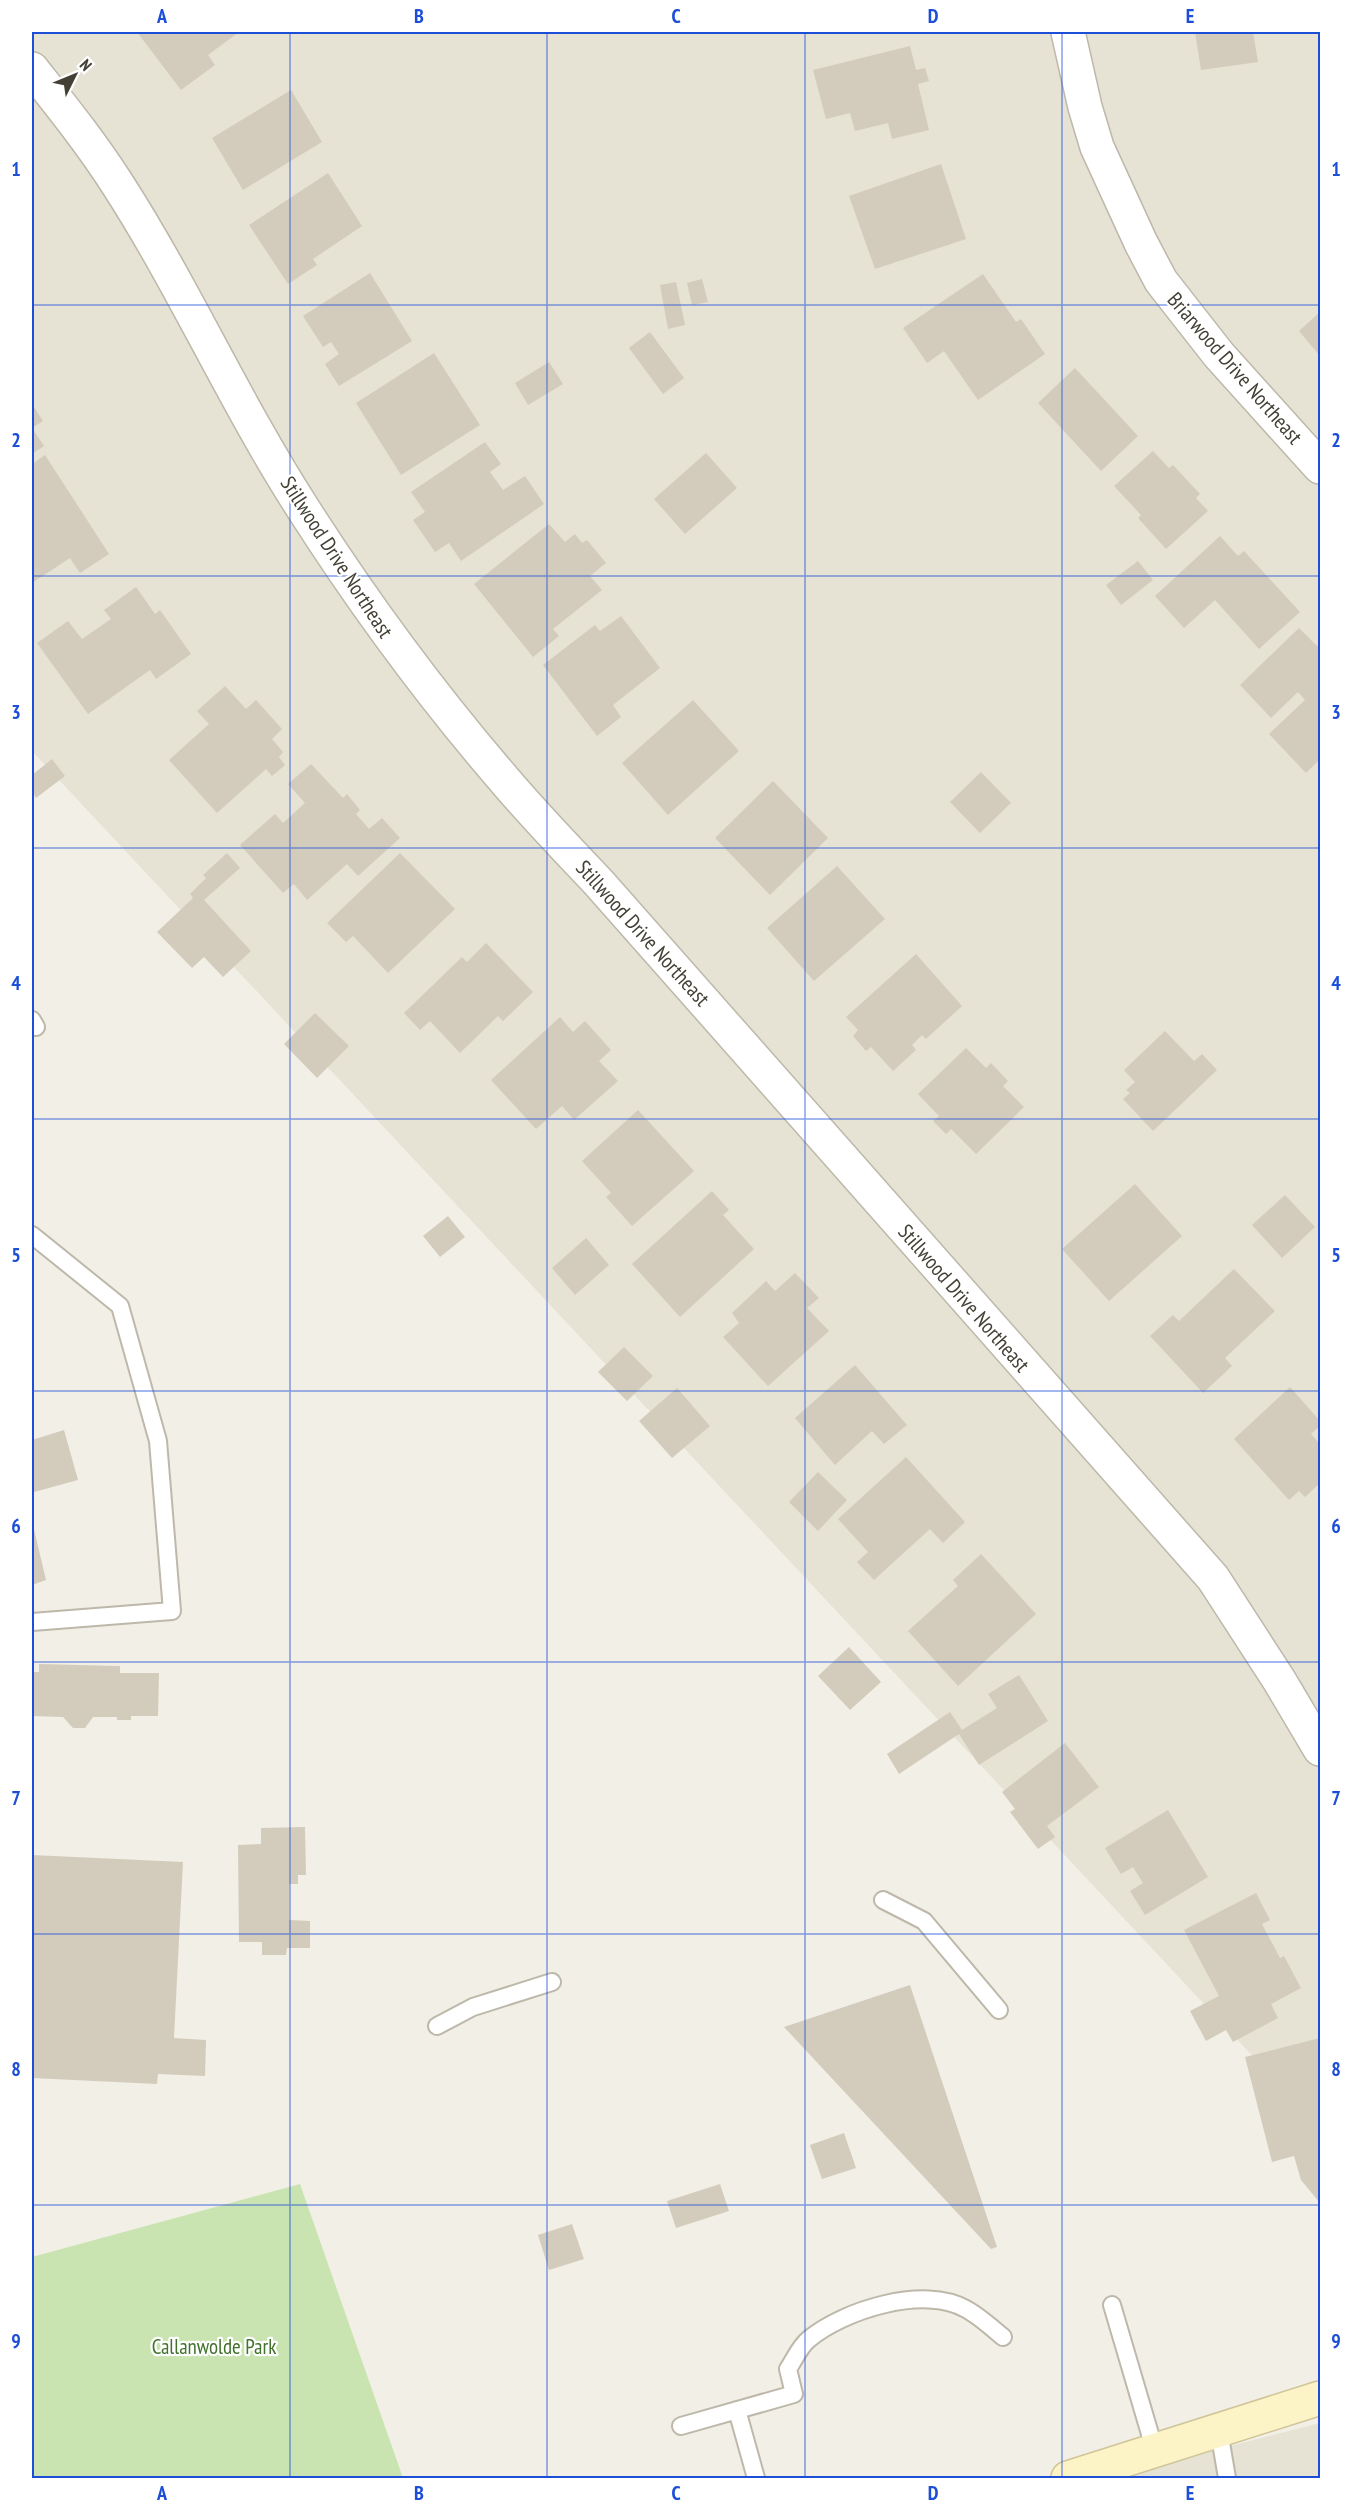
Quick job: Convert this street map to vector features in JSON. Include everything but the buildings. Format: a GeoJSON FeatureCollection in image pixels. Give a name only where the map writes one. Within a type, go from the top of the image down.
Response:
{"type":"FeatureCollection","features":[{"type":"Feature","properties":{"kind":"main road"},"geometry":{"type":"LineString","coordinates":[[1068,2478],[1320,2398]]}},
{"type":"Feature","properties":{"kind":"street","name":"Briarwood Drive Northeast"},"geometry":{"type":"LineString","coordinates":[[1068,32],[1085,107],[1097,147],[1161,281],[1219,354],[1320,467]]}},
{"type":"Feature","properties":{"kind":"street","name":"Stillwood Drive Northeast"},"geometry":{"type":"LineString","coordinates":[[32,69],[80,130],[118,185],[158,251],[256,431],[301,505],[397,647],[502,777],[599,883],[1213,1578],[1273,1670],[1320,1749]]}},
{"type":"Feature","properties":{"kind":"lane"},"geometry":{"type":"LineString","coordinates":[[32,1235],[120,1306],[158,1442],[172,1611],[32,1622]]}},
{"type":"Feature","properties":{"kind":"lane"},"geometry":{"type":"LineString","coordinates":[[883,1900],[924,1921],[999,2010]]}},
{"type":"Feature","properties":{"kind":"lane"},"geometry":{"type":"LineString","coordinates":[[437,2026],[473,2007],[552,1982]]}},
{"type":"Feature","properties":{"kind":"lane"},"geometry":{"type":"LineString","coordinates":[[681,2426],[794,2394],[788,2370],[807,2340],[833,2323],[877,2307],[913,2299],[938,2300],[965,2308],[1003,2337]]}},
{"type":"Feature","properties":{"kind":"lane"},"geometry":{"type":"LineString","coordinates":[[1112,2305],[1155,2451]]}},
{"type":"Feature","properties":{"kind":"lane"},"geometry":{"type":"LineString","coordinates":[[737,2410],[756,2478]]}},
{"type":"Feature","properties":{"kind":"lane"},"geometry":{"type":"LineString","coordinates":[[1219,2431],[1227,2478]]}},
{"type":"Feature","properties":{"kind":"shaded area"},"geometry":{"type":"Polygon","coordinates":[[[32,32],[1320,32],[1320,2128],[32,751],[32,32]]]}},
{"type":"Feature","properties":{"kind":"shaded area"},"geometry":{"type":"Polygon","coordinates":[[[1320,2423],[1320,2478],[1105,2478],[1320,2423]]]}},
{"type":"Feature","properties":{"kind":"green space","name":"Callanwolde Park"},"geometry":{"type":"Polygon","coordinates":[[[300,2184],[403,2478],[32,2478],[32,2257],[300,2184]]]}}]}
